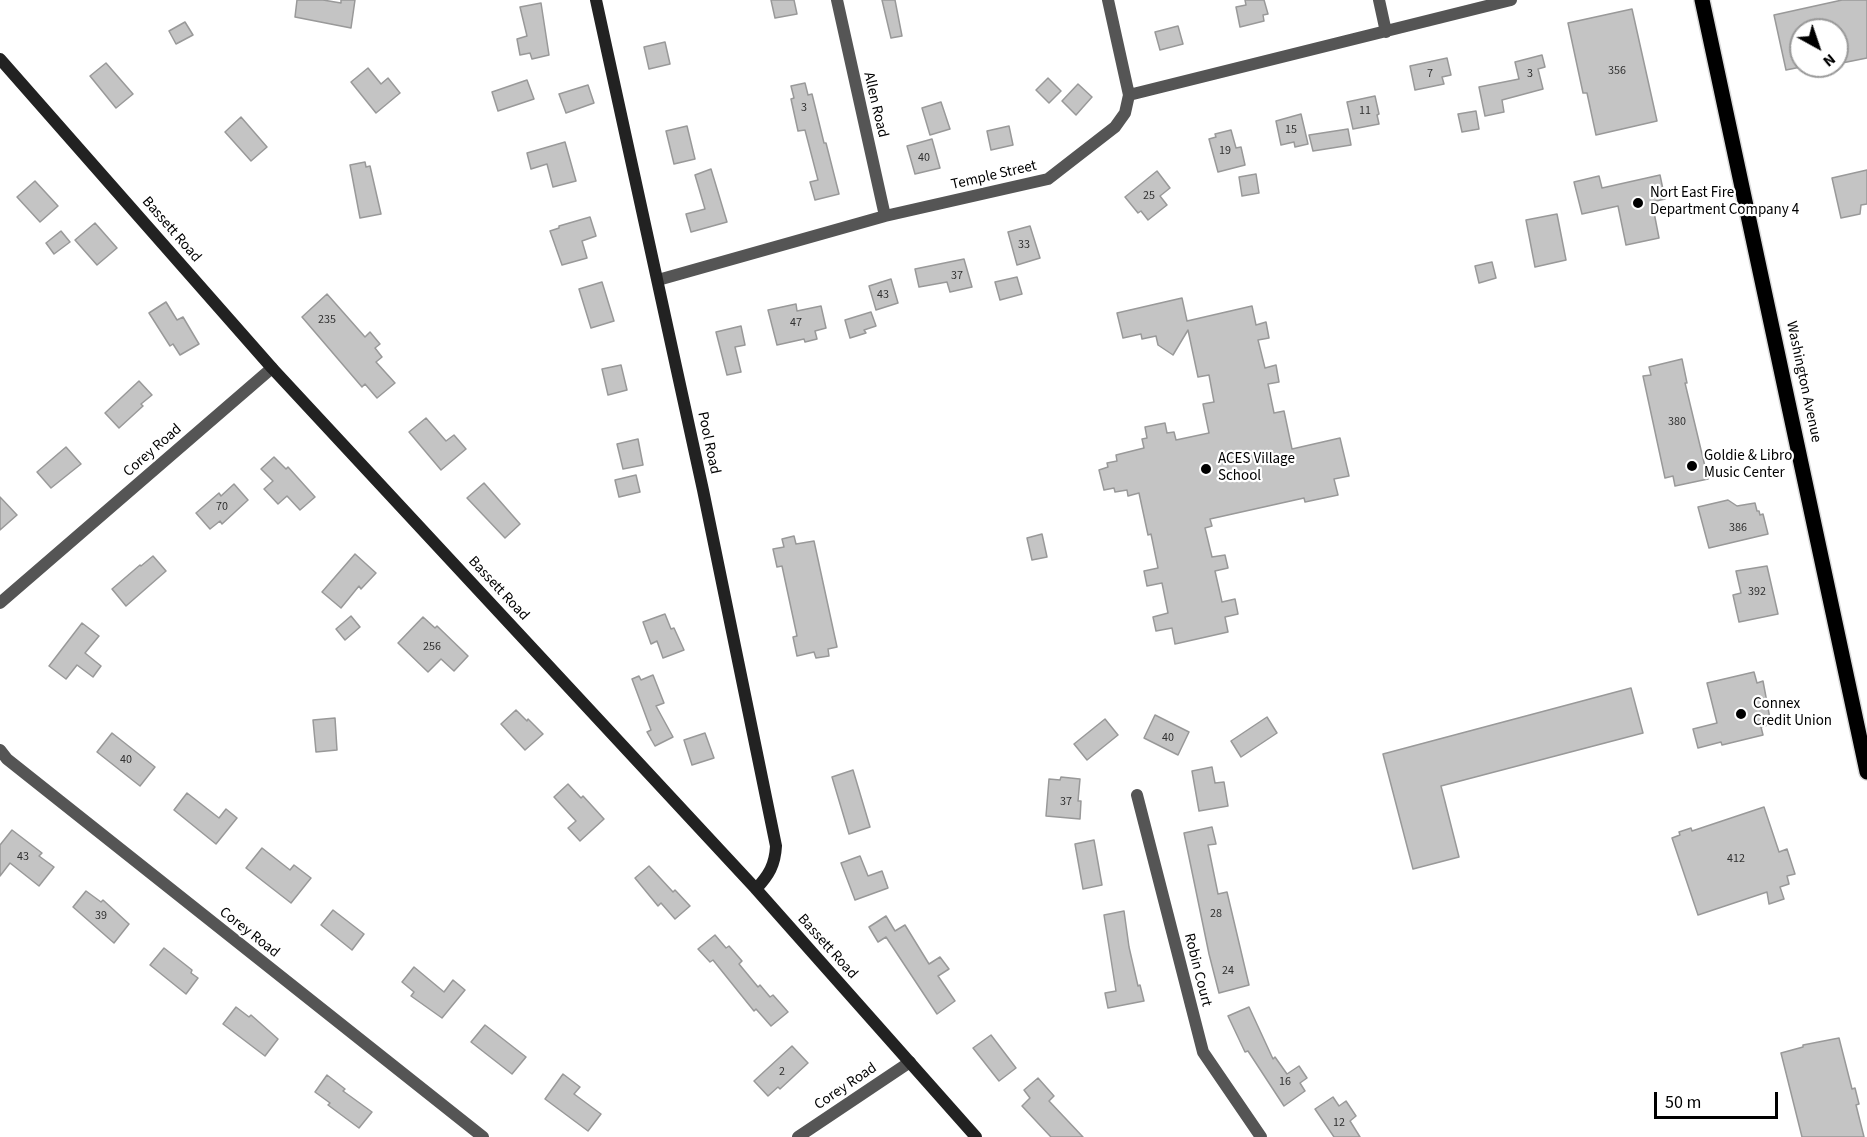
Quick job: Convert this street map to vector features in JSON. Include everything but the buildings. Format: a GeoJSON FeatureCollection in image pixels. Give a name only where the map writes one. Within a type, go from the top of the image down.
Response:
{"type":"FeatureCollection","features":[{"type":"Feature","properties":{"kind":"main road","name":"Washington Avenue"},"geometry":{"type":"LineString","coordinates":[[1701,0],[1867,772]]}},
{"type":"Feature","properties":{"kind":"street","name":"Pool Road"},"geometry":{"type":"LineString","coordinates":[[596,0],[658,280],[776,846],[772,869],[756,889]]}},
{"type":"Feature","properties":{"kind":"street","name":"Allen Road"},"geometry":{"type":"LineString","coordinates":[[837,0],[885,216]]}},
{"type":"Feature","properties":{"kind":"street"},"geometry":{"type":"LineString","coordinates":[[1108,0],[1129,95],[1511,0]]}},
{"type":"Feature","properties":{"kind":"street"},"geometry":{"type":"LineString","coordinates":[[1379,0],[1386,32]]}},
{"type":"Feature","properties":{"kind":"street","name":"Bassett Road"},"geometry":{"type":"LineString","coordinates":[[0,59],[272,368],[756,889],[976,1137]]}},
{"type":"Feature","properties":{"kind":"street","name":"Temple Street"},"geometry":{"type":"LineString","coordinates":[[658,280],[885,216],[1048,178],[1115,127],[1125,113],[1129,95]]}},
{"type":"Feature","properties":{"kind":"street","name":"Corey Road"},"geometry":{"type":"LineString","coordinates":[[0,603],[272,368]]}},
{"type":"Feature","properties":{"kind":"street","name":"Corey Road"},"geometry":{"type":"LineString","coordinates":[[0,750],[7,759],[483,1137]]}},
{"type":"Feature","properties":{"kind":"street","name":"Robin Court"},"geometry":{"type":"LineString","coordinates":[[1137,795],[1203,1052],[1262,1137]]}},
{"type":"Feature","properties":{"kind":"street","name":"Corey Road"},"geometry":{"type":"LineString","coordinates":[[798,1137],[910,1062]]}},
{"type":"Feature","properties":{"kind":"place","name":"Nort East Fire Department Company 4"},"geometry":{"type":"Point","coordinates":[1638,203]}},
{"type":"Feature","properties":{"kind":"place","name":"Goldie & Libro Music Center"},"geometry":{"type":"Point","coordinates":[1692,466]}},
{"type":"Feature","properties":{"kind":"place","name":"ACES Village School"},"geometry":{"type":"Point","coordinates":[1206,469]}},
{"type":"Feature","properties":{"kind":"place","name":"Connex Credit Union"},"geometry":{"type":"Point","coordinates":[1741,714]}}]}
